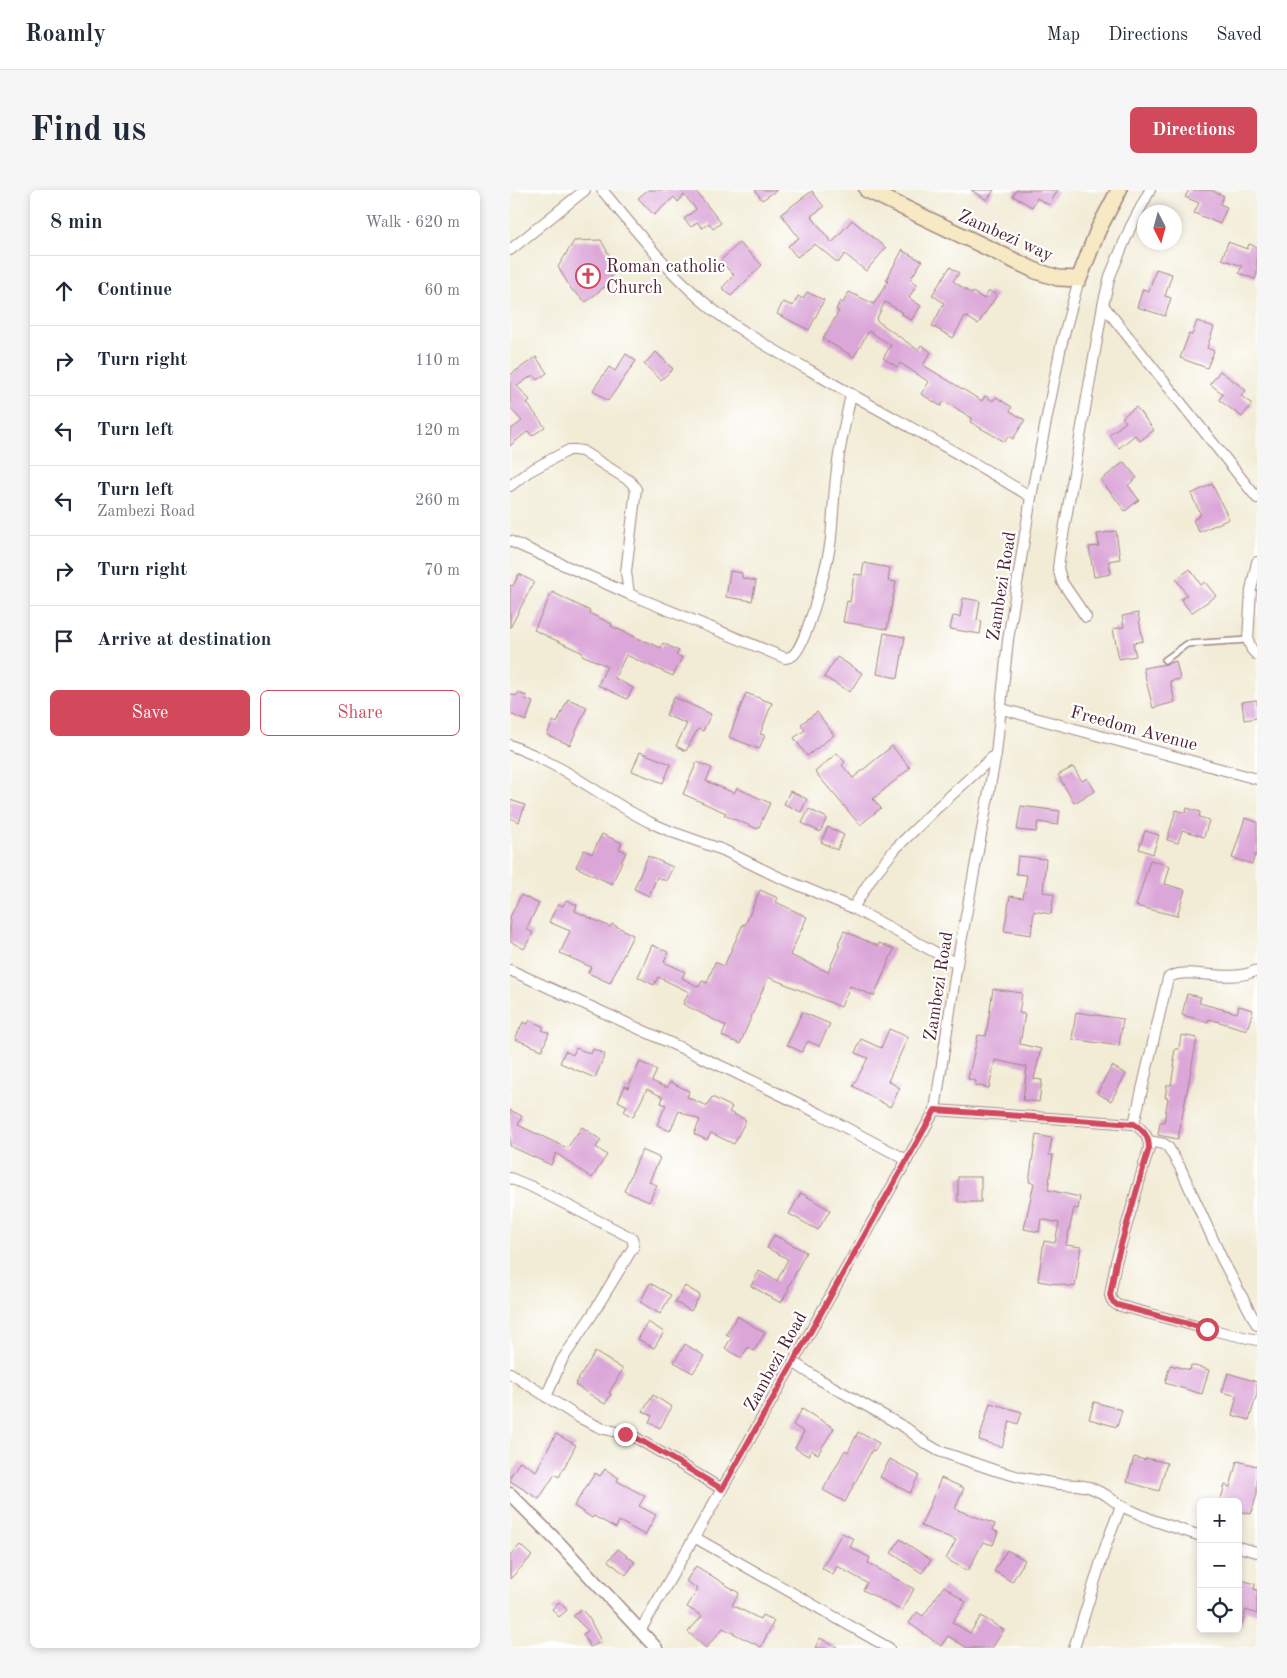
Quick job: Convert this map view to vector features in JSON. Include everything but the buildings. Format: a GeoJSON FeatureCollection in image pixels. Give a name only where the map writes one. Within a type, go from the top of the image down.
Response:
{"type":"FeatureCollection","features":[{"type":"Feature","properties":{"kind":"main road","name":"Zambezi way"},"geometry":{"type":"LineString","coordinates":[[867,190],[1036,271],[1058,278],[1079,279]]}},
{"type":"Feature","properties":{"kind":"main road"},"geometry":{"type":"LineString","coordinates":[[1079,279],[1098,230],[1119,190]]}},
{"type":"Feature","properties":{"kind":"street"},"geometry":{"type":"LineString","coordinates":[[510,250],[585,190]]}},
{"type":"Feature","properties":{"kind":"street"},"geometry":{"type":"LineString","coordinates":[[602,190],[665,264],[711,308],[742,331],[997,475],[1031,497]]}},
{"type":"Feature","properties":{"kind":"street"},"geometry":{"type":"LineString","coordinates":[[1086,618],[1062,582],[1058,568],[1102,305],[1110,276],[1131,226],[1150,190]]}},
{"type":"Feature","properties":{"kind":"street","name":"Zambezi Road"},"geometry":{"type":"LineString","coordinates":[[640,1631],[935,1110],[958,964],[996,754],[1008,640],[1031,497],[1061,346],[1079,279]]}},
{"type":"Feature","properties":{"kind":"street"},"geometry":{"type":"LineString","coordinates":[[1102,305],[1257,498]]}},
{"type":"Feature","properties":{"kind":"street"},"geometry":{"type":"LineString","coordinates":[[510,541],[629,594],[785,658],[792,656],[797,651],[809,624],[825,572],[831,538],[832,504],[837,467],[851,394]]}},
{"type":"Feature","properties":{"kind":"street"},"geometry":{"type":"LineString","coordinates":[[510,486],[528,472],[569,450],[582,451],[630,481],[636,489],[626,572],[629,594]]}},
{"type":"Feature","properties":{"kind":"street"},"geometry":{"type":"LineString","coordinates":[[1257,562],[1251,590],[1248,640],[1252,650],[1257,655]]}},
{"type":"Feature","properties":{"kind":"street","name":"Freedom Avenue"},"geometry":{"type":"LineString","coordinates":[[1002,709],[1257,779]]}},
{"type":"Feature","properties":{"kind":"street"},"geometry":{"type":"LineString","coordinates":[[510,745],[563,770],[650,822],[722,850],[774,875],[853,908],[958,964]]}},
{"type":"Feature","properties":{"kind":"street"},"geometry":{"type":"LineString","coordinates":[[853,908],[874,876],[896,848],[996,754]]}},
{"type":"Feature","properties":{"kind":"street"},"geometry":{"type":"LineString","coordinates":[[510,970],[734,1072],[820,1114],[907,1160]]}},
{"type":"Feature","properties":{"kind":"street"},"geometry":{"type":"LineString","coordinates":[[1134,1124],[1168,978],[1178,973],[1227,977],[1246,975],[1257,970]]}},
{"type":"Feature","properties":{"kind":"street"},"geometry":{"type":"LineString","coordinates":[[935,1110],[1134,1124],[1144,1132],[1149,1141],[1149,1148],[1116,1262],[1110,1295],[1112,1301],[1117,1305],[1257,1340]]}},
{"type":"Feature","properties":{"kind":"street"},"geometry":{"type":"LineString","coordinates":[[1149,1141],[1164,1144],[1180,1167],[1222,1260],[1257,1325]]}},
{"type":"Feature","properties":{"kind":"street"},"geometry":{"type":"LineString","coordinates":[[510,1178],[532,1187],[632,1238],[634,1242],[634,1246],[592,1315],[562,1360],[546,1397]]}},
{"type":"Feature","properties":{"kind":"street"},"geometry":{"type":"LineString","coordinates":[[793,1362],[906,1428],[939,1451],[1023,1478],[1089,1487],[1106,1494],[1121,1506],[1155,1521],[1197,1535]]}},
{"type":"Feature","properties":{"kind":"street"},"geometry":{"type":"LineString","coordinates":[[510,1373],[589,1423],[633,1436],[722,1489]]}},
{"type":"Feature","properties":{"kind":"street"},"geometry":{"type":"LineString","coordinates":[[510,1494],[560,1544],[656,1648]]}},
{"type":"Feature","properties":{"kind":"street"},"geometry":{"type":"LineString","coordinates":[[1074,1648],[1121,1506]]}},
{"type":"Feature","properties":{"kind":"street"},"geometry":{"type":"LineString","coordinates":[[694,1537],[889,1648]]}},
{"type":"Feature","properties":{"kind":"street"},"geometry":{"type":"LineString","coordinates":[[1242,1548],[1257,1552]]}},
{"type":"Feature","properties":{"kind":"lane"},"geometry":{"type":"LineString","coordinates":[[1165,660],[1187,644],[1248,640]]}},
{"type":"Feature","properties":{"kind":"place","name":"Roman catholic Church"},"geometry":{"type":"Point","coordinates":[588,276]}},
{"type":"Feature","properties":{"kind":"route"},"geometry":{"type":"LineString","coordinates":[[625,1434],[633,1436],[722,1489],[935,1110],[1134,1124],[1144,1132],[1149,1141],[1149,1148],[1116,1262],[1110,1295],[1112,1301],[1117,1305],[1207,1329]]}}]}
